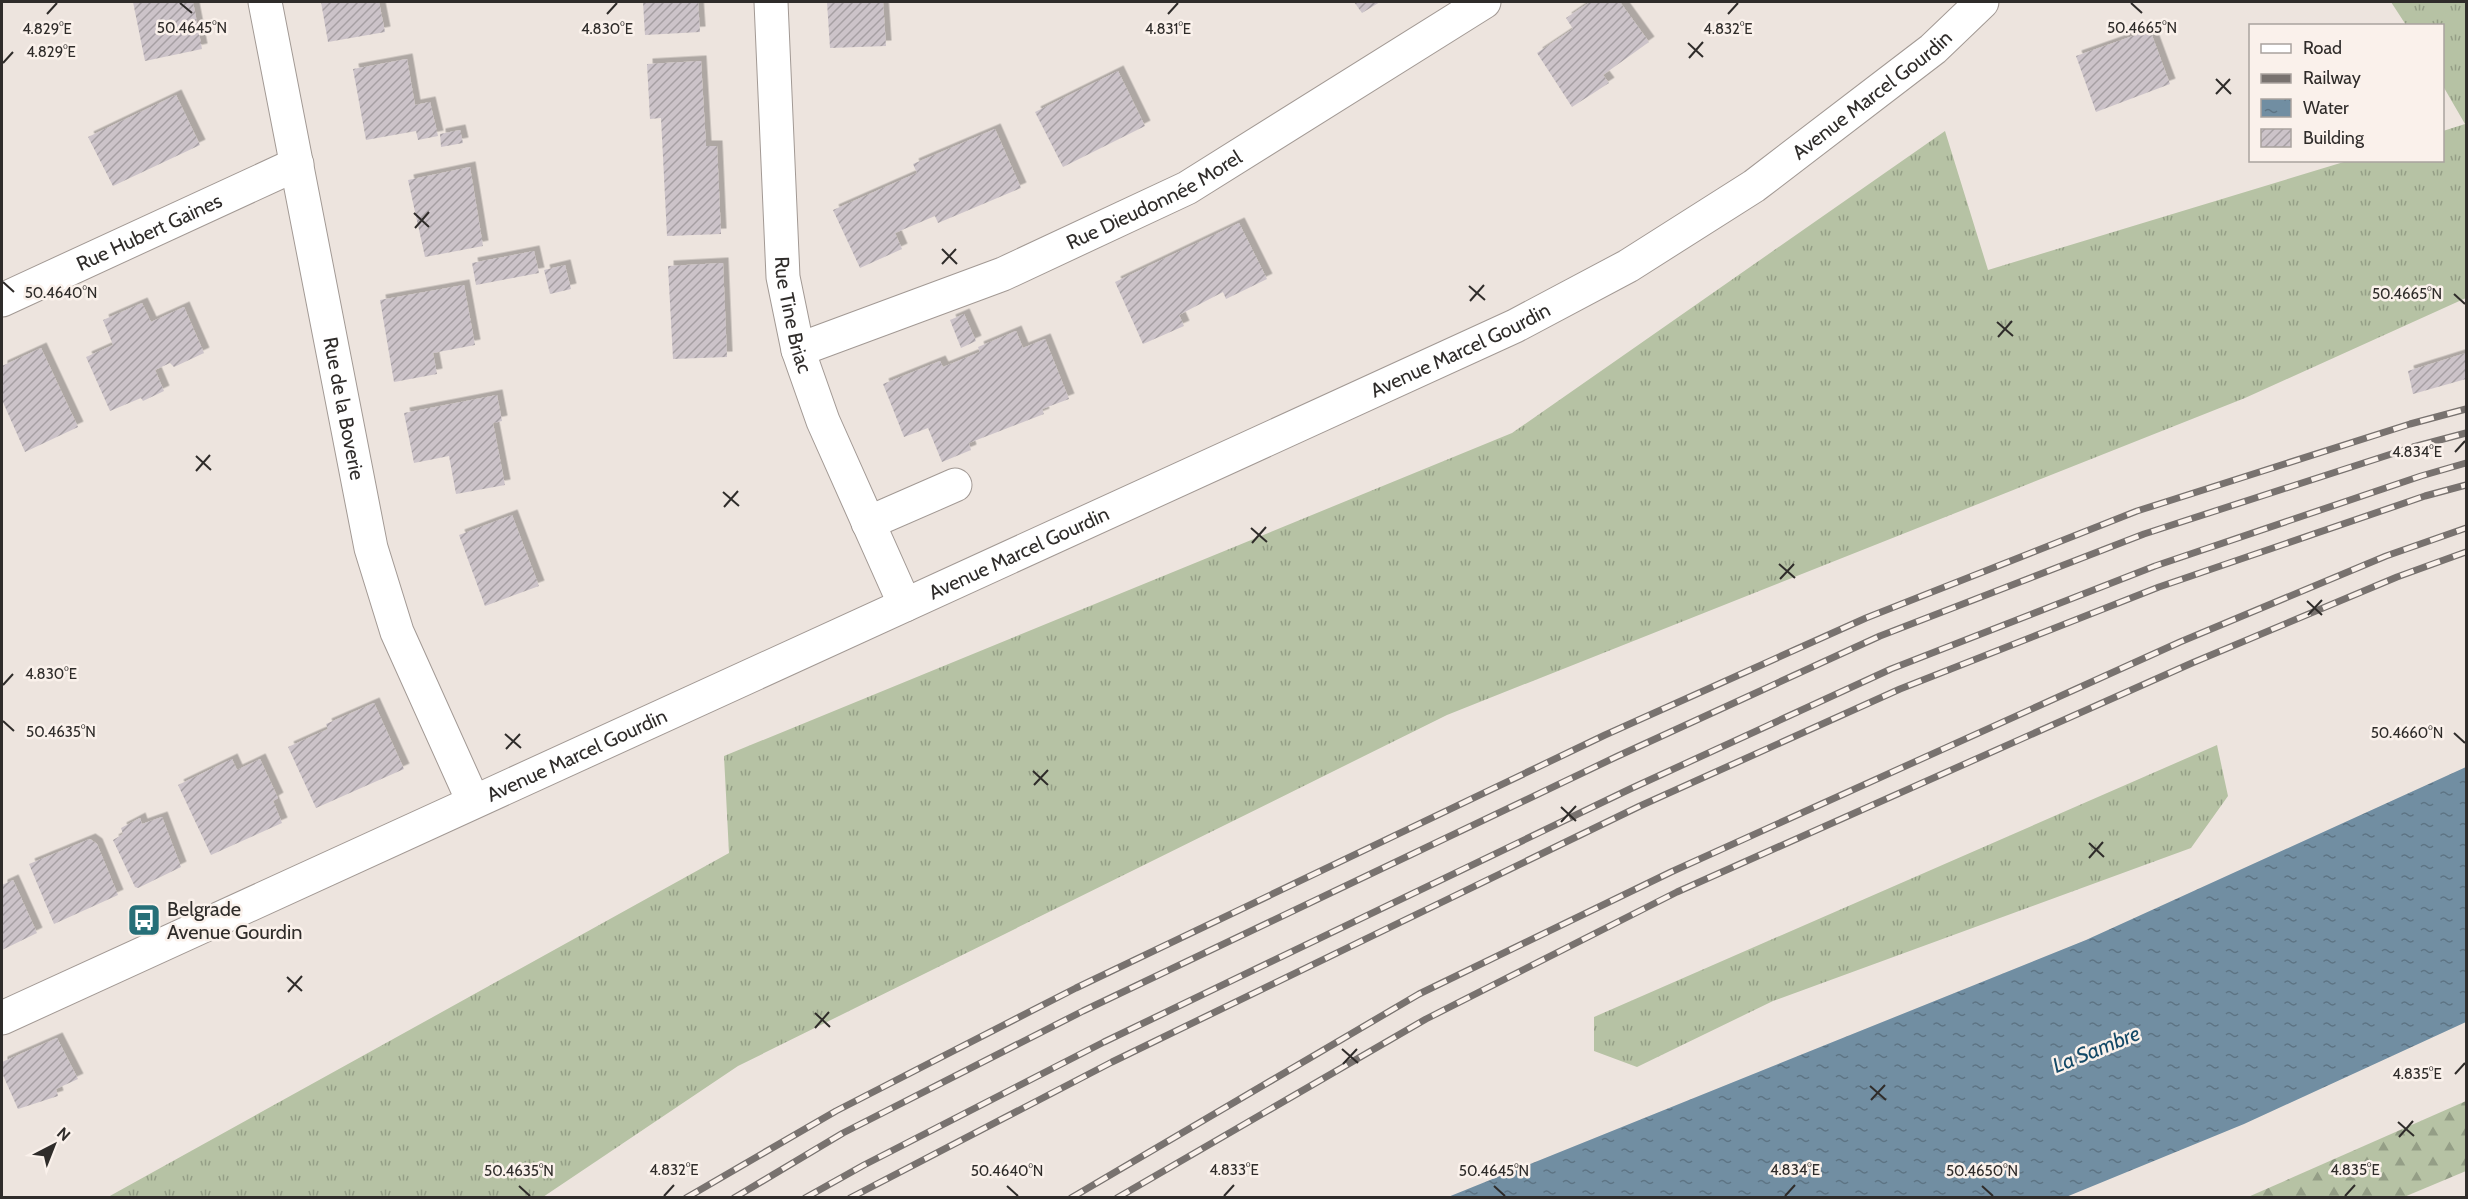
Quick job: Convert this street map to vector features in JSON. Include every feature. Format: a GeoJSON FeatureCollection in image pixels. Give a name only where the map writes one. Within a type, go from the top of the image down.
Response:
{"type":"FeatureCollection","features":[{"type":"Feature","properties":{"kind":"street","name":"Rue de la Boverie"},"geometry":{"type":"LineString","coordinates":[[265,2],[371,548],[397,632],[473,801]]}},
{"type":"Feature","properties":{"kind":"street","name":"Rue Tine Briac"},"geometry":{"type":"LineString","coordinates":[[771,2],[783,277],[798,350],[824,421],[905,605]]}},
{"type":"Feature","properties":{"kind":"street","name":"Rue Dieudonnée Morel"},"geometry":{"type":"LineString","coordinates":[[798,350],[1003,274],[1187,188],[1484,2]]}},
{"type":"Feature","properties":{"kind":"street","name":"Avenue Marcel Gourdin"},"geometry":{"type":"LineString","coordinates":[[2,1018],[1515,326],[1628,266],[1764,178],[1933,48],[1982,2]]}},
{"type":"Feature","properties":{"kind":"street","name":"Rue Hubert Gaines"},"geometry":{"type":"LineString","coordinates":[[2,300],[297,164]]}},
{"type":"Feature","properties":{"kind":"street"},"geometry":{"type":"LineString","coordinates":[[868,523],[955,485]]}},
{"type":"Feature","properties":{"kind":"green space"},"geometry":{"type":"Polygon","coordinates":[[[2391,2],[2466,2],[2466,298],[2245,398],[1447,715],[738,1066],[543,1197],[108,1197],[729,853],[724,756],[1512,433],[1945,131],[1988,270],[2344,162],[2444,162],[2444,131],[2465,124],[2444,88],[2444,24],[2405,24],[2391,2]]]}},
{"type":"Feature","properties":{"kind":"green space"},"geometry":{"type":"Polygon","coordinates":[[[2217,745],[2228,796],[2191,848],[1773,1001],[1637,1067],[1594,1051],[1594,1017],[2217,745]]]}},
{"type":"Feature","properties":{"kind":"green space"},"geometry":{"type":"Polygon","coordinates":[[[2466,1101],[2466,1171],[2404,1197],[2248,1197],[2466,1101]]]}},
{"type":"Feature","properties":{"kind":"water","name":"La Sambre"},"geometry":{"type":"Polygon","coordinates":[[[2466,767],[2466,1022],[2244,1124],[2066,1197],[1448,1197],[2086,940],[2466,767]]]}},
{"type":"Feature","properties":{"kind":"building"},"geometry":{"type":"Polygon","coordinates":[[[133,2],[193,2],[202,49],[145,61],[133,2]]]}},
{"type":"Feature","properties":{"kind":"building"},"geometry":{"type":"Polygon","coordinates":[[[321,2],[379,2],[385,32],[328,42],[321,2]]]}},
{"type":"Feature","properties":{"kind":"building"},"geometry":{"type":"Polygon","coordinates":[[[643,2],[698,2],[700,32],[645,35],[643,2]]]}},
{"type":"Feature","properties":{"kind":"building"},"geometry":{"type":"Polygon","coordinates":[[[827,2],[883,2],[886,46],[830,48],[827,2]]]}},
{"type":"Feature","properties":{"kind":"building"},"geometry":{"type":"Polygon","coordinates":[[[1354,2],[1380,2],[1362,13],[1354,2]]]}},
{"type":"Feature","properties":{"kind":"building"},"geometry":{"type":"Polygon","coordinates":[[[1590,2],[1620,2],[1649,42],[1603,75],[1609,83],[1572,107],[1537,53],[1573,29],[1566,18],[1590,2]]]}},
{"type":"Feature","properties":{"kind":"building"},"geometry":{"type":"Polygon","coordinates":[[[2150,30],[2170,84],[2096,112],[2076,56],[2150,30]]]}},
{"type":"Feature","properties":{"kind":"building"},"geometry":{"type":"Polygon","coordinates":[[[407,59],[415,105],[430,102],[438,136],[418,140],[416,131],[366,140],[353,69],[407,59]]]}},
{"type":"Feature","properties":{"kind":"building"},"geometry":{"type":"Polygon","coordinates":[[[701,61],[706,146],[717,146],[721,234],[667,236],[661,118],[650,119],[647,64],[701,61]]]}},
{"type":"Feature","properties":{"kind":"building"},"geometry":{"type":"Polygon","coordinates":[[[1118,71],[1145,126],[1063,167],[1035,112],[1118,71]]]}},
{"type":"Feature","properties":{"kind":"building"},"geometry":{"type":"Polygon","coordinates":[[[176,95],[200,145],[113,186],[88,137],[176,95]]]}},
{"type":"Feature","properties":{"kind":"building"},"geometry":{"type":"Polygon","coordinates":[[[995,129],[1021,188],[938,223],[935,216],[895,233],[902,249],[860,268],[833,210],[917,173],[913,164],[995,129]]]}},
{"type":"Feature","properties":{"kind":"building"},"geometry":{"type":"Polygon","coordinates":[[[460,130],[463,143],[441,147],[440,134],[460,130]]]}},
{"type":"Feature","properties":{"kind":"building"},"geometry":{"type":"Polygon","coordinates":[[[470,167],[483,246],[425,257],[408,180],[470,167]]]}},
{"type":"Feature","properties":{"kind":"building"},"geometry":{"type":"Polygon","coordinates":[[[1239,223],[1267,279],[1226,299],[1223,292],[1179,315],[1184,326],[1143,344],[1115,282],[1239,223]]]}},
{"type":"Feature","properties":{"kind":"building"},"geometry":{"type":"Polygon","coordinates":[[[534,251],[539,273],[476,285],[472,263],[534,251]]]}},
{"type":"Feature","properties":{"kind":"building"},"geometry":{"type":"Polygon","coordinates":[[[723,263],[727,357],[673,359],[668,266],[723,263]]]}},
{"type":"Feature","properties":{"kind":"building"},"geometry":{"type":"Polygon","coordinates":[[[565,265],[571,289],[550,294],[544,270],[565,265]]]}},
{"type":"Feature","properties":{"kind":"building"},"geometry":{"type":"Polygon","coordinates":[[[464,285],[475,345],[433,353],[437,374],[394,382],[380,300],[464,285]]]}},
{"type":"Feature","properties":{"kind":"building"},"geometry":{"type":"Polygon","coordinates":[[[142,303],[151,322],[184,307],[204,353],[174,367],[170,363],[155,370],[164,391],[143,401],[141,398],[110,411],[86,357],[113,345],[103,320],[142,303]]]}},
{"type":"Feature","properties":{"kind":"building"},"geometry":{"type":"Polygon","coordinates":[[[964,314],[976,341],[961,348],[950,320],[964,314]]]}},
{"type":"Feature","properties":{"kind":"building"},"geometry":{"type":"Polygon","coordinates":[[[1016,331],[1023,348],[1045,339],[1069,399],[1042,409],[1044,414],[969,443],[971,450],[942,462],[928,428],[904,437],[883,384],[940,361],[943,367],[980,352],[978,347],[1016,331]]]}},
{"type":"Feature","properties":{"kind":"building"},"geometry":{"type":"Polygon","coordinates":[[[41,348],[78,427],[25,452],[2,400],[2,366],[41,348]]]}},
{"type":"Feature","properties":{"kind":"building"},"geometry":{"type":"Polygon","coordinates":[[[2466,353],[2466,379],[2413,394],[2408,371],[2466,353]]]}},
{"type":"Feature","properties":{"kind":"building"},"geometry":{"type":"Polygon","coordinates":[[[497,395],[502,421],[493,423],[505,485],[456,494],[449,456],[414,463],[404,413],[497,395]]]}},
{"type":"Feature","properties":{"kind":"building"},"geometry":{"type":"Polygon","coordinates":[[[512,515],[539,586],[485,606],[459,535],[512,515]]]}},
{"type":"Feature","properties":{"kind":"building"},"geometry":{"type":"Polygon","coordinates":[[[374,703],[404,769],[316,808],[288,747],[328,729],[326,724],[374,703]]]}},
{"type":"Feature","properties":{"kind":"building"},"geometry":{"type":"Polygon","coordinates":[[[232,759],[237,770],[260,759],[278,798],[273,801],[282,823],[211,855],[178,785],[232,759]]]}},
{"type":"Feature","properties":{"kind":"building"},"geometry":{"type":"Polygon","coordinates":[[[162,817],[181,867],[138,888],[135,887],[113,840],[123,834],[121,828],[140,818],[142,824],[162,817]]]}},
{"type":"Feature","properties":{"kind":"building"},"geometry":{"type":"Polygon","coordinates":[[[90,839],[97,844],[118,895],[54,924],[29,864],[90,839]]]}},
{"type":"Feature","properties":{"kind":"building"},"geometry":{"type":"Polygon","coordinates":[[[13,880],[37,933],[2,950],[2,885],[13,880]]]}},
{"type":"Feature","properties":{"kind":"building"},"geometry":{"type":"Polygon","coordinates":[[[57,1038],[78,1079],[56,1089],[58,1096],[18,1109],[2,1073],[2,1062],[57,1038]]]}},
{"type":"Feature","properties":{"kind":"railway"},"geometry":{"type":"LineString","coordinates":[[686,1198],[836,1111],[1076,988],[1605,735],[1866,618],[2137,511],[2410,424],[2466,409]]}},
{"type":"Feature","properties":{"kind":"railway"},"geometry":{"type":"LineString","coordinates":[[734,1198],[843,1133],[1083,1011],[1618,756],[1880,636],[2144,534],[2413,447],[2466,433]]}},
{"type":"Feature","properties":{"kind":"railway"},"geometry":{"type":"LineString","coordinates":[[805,1198],[864,1165],[1104,1042],[1630,789],[1891,669],[2155,566],[2421,476],[2466,463]]}},
{"type":"Feature","properties":{"kind":"railway"},"geometry":{"type":"LineString","coordinates":[[850,1198],[1112,1062],[1640,806],[1900,689],[2159,587],[2425,496],[2466,485]]}},
{"type":"Feature","properties":{"kind":"railway"},"geometry":{"type":"LineString","coordinates":[[1071,1198],[1419,994],[1671,872],[2180,642],[2386,556],[2466,528]]}},
{"type":"Feature","properties":{"kind":"railway"},"geometry":{"type":"LineString","coordinates":[[1117,1198],[1426,1019],[1677,892],[2192,663],[2397,577],[2466,552]]}},
{"type":"Feature","properties":{"kind":"place","name":"Belgrade Avenue Gourdin"},"geometry":{"type":"Point","coordinates":[144,920]}}]}
